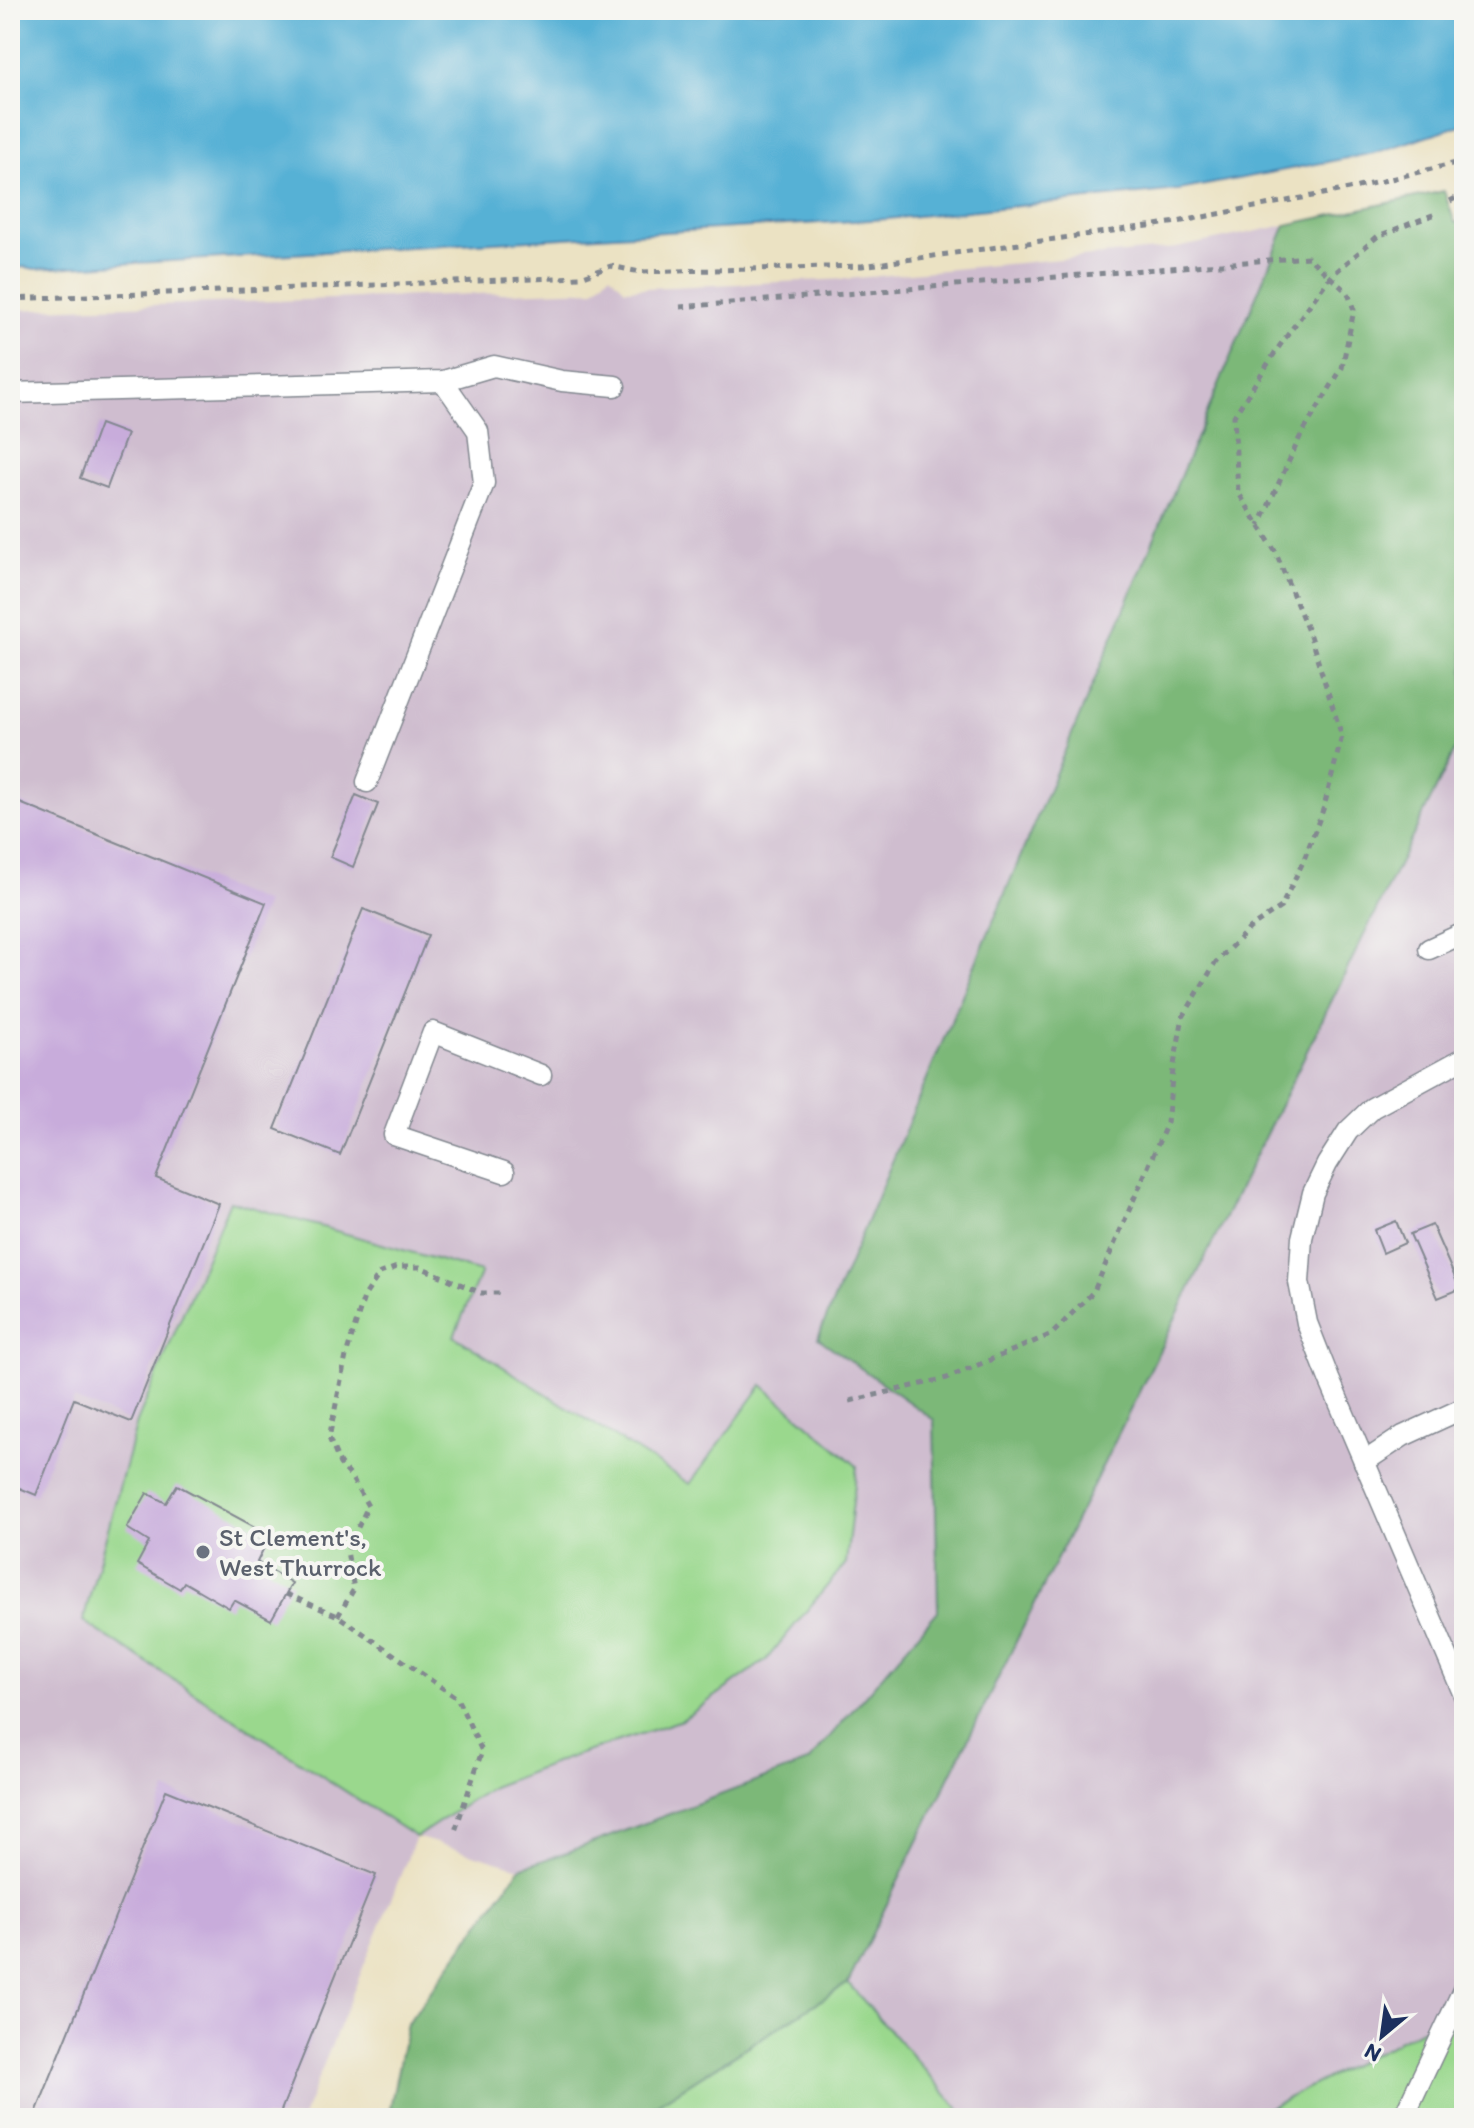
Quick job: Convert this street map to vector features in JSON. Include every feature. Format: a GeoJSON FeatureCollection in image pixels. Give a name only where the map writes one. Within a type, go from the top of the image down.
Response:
{"type":"FeatureCollection","features":[{"type":"Feature","properties":{"kind":"lane"},"geometry":{"type":"LineString","coordinates":[[10,393],[443,381],[494,366],[562,381],[615,386]]}},
{"type":"Feature","properties":{"kind":"lane"},"geometry":{"type":"LineString","coordinates":[[367,782],[484,483],[478,431],[443,381]]}},
{"type":"Feature","properties":{"kind":"lane"},"geometry":{"type":"LineString","coordinates":[[1429,949],[1464,933]]}},
{"type":"Feature","properties":{"kind":"lane"},"geometry":{"type":"LineString","coordinates":[[504,1172],[394,1135],[433,1032],[541,1075]]}},
{"type":"Feature","properties":{"kind":"lane"},"geometry":{"type":"LineString","coordinates":[[1464,1058],[1372,1108],[1348,1131],[1313,1193],[1302,1238],[1299,1282],[1307,1323],[1464,1695]]}},
{"type":"Feature","properties":{"kind":"lane"},"geometry":{"type":"LineString","coordinates":[[1364,1462],[1403,1436],[1464,1408]]}},
{"type":"Feature","properties":{"kind":"lane"},"geometry":{"type":"LineString","coordinates":[[1403,2118],[1464,1988]]}},
{"type":"Feature","properties":{"kind":"path"},"geometry":{"type":"LineString","coordinates":[[10,299],[581,277],[611,266],[640,272],[862,266],[1177,222],[1354,188],[1464,161]]}},
{"type":"Feature","properties":{"kind":"path"},"geometry":{"type":"LineString","coordinates":[[1450,201],[1464,194]]}},
{"type":"Feature","properties":{"kind":"path"},"geometry":{"type":"LineString","coordinates":[[850,1401],[947,1378],[1052,1334],[1094,1291],[1167,1123],[1183,1017],[1216,962],[1250,928],[1281,907],[1303,862],[1324,807],[1342,736],[1310,636],[1275,551],[1238,492],[1234,416],[1278,348],[1330,277],[1378,236],[1438,213]]}},
{"type":"Feature","properties":{"kind":"path"},"geometry":{"type":"LineString","coordinates":[[680,307],[1308,257],[1348,293],[1354,310],[1342,368],[1300,437],[1259,526]]}},
{"type":"Feature","properties":{"kind":"path"},"geometry":{"type":"LineString","coordinates":[[338,1616],[354,1589],[347,1551],[368,1506],[340,1464],[329,1438],[346,1356],[364,1297],[380,1273],[397,1267],[420,1267],[481,1293],[502,1293]]}},
{"type":"Feature","properties":{"kind":"path"},"geometry":{"type":"LineString","coordinates":[[286,1594],[338,1616],[457,1698],[482,1751],[454,1834]]}},
{"type":"Feature","properties":{"kind":"shaded area"},"geometry":{"type":"Polygon","coordinates":[[[1286,225],[818,1338],[934,1420],[938,1611],[808,1762],[520,1868],[416,1837],[302,2118],[10,2118],[10,310],[594,290],[610,274],[625,289],[847,279],[1177,248],[1286,225]]]}},
{"type":"Feature","properties":{"kind":"shaded area"},"geometry":{"type":"Polygon","coordinates":[[[1464,732],[1464,2007],[1249,2118],[967,2118],[848,1983],[1464,732]]]}},
{"type":"Feature","properties":{"kind":"green space"},"geometry":{"type":"Polygon","coordinates":[[[1444,191],[1455,223],[1464,219],[1464,732],[848,1983],[635,2118],[388,2118],[407,2024],[520,1868],[808,1762],[938,1611],[934,1420],[818,1338],[1286,225],[1444,191]]]}},
{"type":"Feature","properties":{"kind":"green space"},"geometry":{"type":"Polygon","coordinates":[[[230,1201],[481,1272],[454,1336],[690,1484],[762,1385],[857,1466],[846,1563],[766,1660],[682,1720],[492,1787],[416,1837],[83,1621],[137,1422],[230,1201]]]}},
{"type":"Feature","properties":{"kind":"green space"},"geometry":{"type":"Polygon","coordinates":[[[848,1983],[967,2118],[635,2118],[848,1983]]]}},
{"type":"Feature","properties":{"kind":"green space"},"geometry":{"type":"Polygon","coordinates":[[[1464,2007],[1464,2118],[1249,2118],[1464,2007]]]}},
{"type":"Feature","properties":{"kind":"water"},"geometry":{"type":"Polygon","coordinates":[[[10,10],[1464,10],[1464,124],[1374,153],[1179,190],[887,219],[10,268],[10,10]]]}},
{"type":"Feature","properties":{"kind":"building"},"geometry":{"type":"Polygon","coordinates":[[[100,424],[127,434],[107,488],[80,478],[100,424]]]}},
{"type":"Feature","properties":{"kind":"building"},"geometry":{"type":"Polygon","coordinates":[[[356,795],[378,804],[353,867],[330,857],[356,795]]]}},
{"type":"Feature","properties":{"kind":"building"},"geometry":{"type":"Polygon","coordinates":[[[10,799],[266,903],[156,1178],[219,1204],[131,1422],[74,1399],[36,1495],[10,1484],[10,799]]]}},
{"type":"Feature","properties":{"kind":"building"},"geometry":{"type":"Polygon","coordinates":[[[363,909],[428,935],[340,1155],[275,1129],[363,909]]]}},
{"type":"Feature","properties":{"kind":"building"},"geometry":{"type":"Polygon","coordinates":[[[1396,1221],[1405,1243],[1383,1253],[1374,1230],[1396,1221]]]}},
{"type":"Feature","properties":{"kind":"building"},"geometry":{"type":"Polygon","coordinates":[[[1432,1225],[1460,1289],[1438,1298],[1410,1234],[1432,1225]]]}},
{"type":"Feature","properties":{"kind":"building","name":"St Clement's, West Thurrock"},"geometry":{"type":"Polygon","coordinates":[[[177,1485],[270,1535],[257,1562],[292,1583],[271,1620],[234,1600],[229,1608],[184,1582],[180,1589],[137,1564],[149,1542],[127,1528],[147,1493],[166,1503],[177,1485]]]}},
{"type":"Feature","properties":{"kind":"building"},"geometry":{"type":"Polygon","coordinates":[[[166,1790],[376,1875],[278,2118],[34,2118],[166,1790]]]}},
{"type":"Feature","properties":{"kind":"place","name":"St Clement's, West Thurrock"},"geometry":{"type":"Point","coordinates":[203,1552]}}]}
